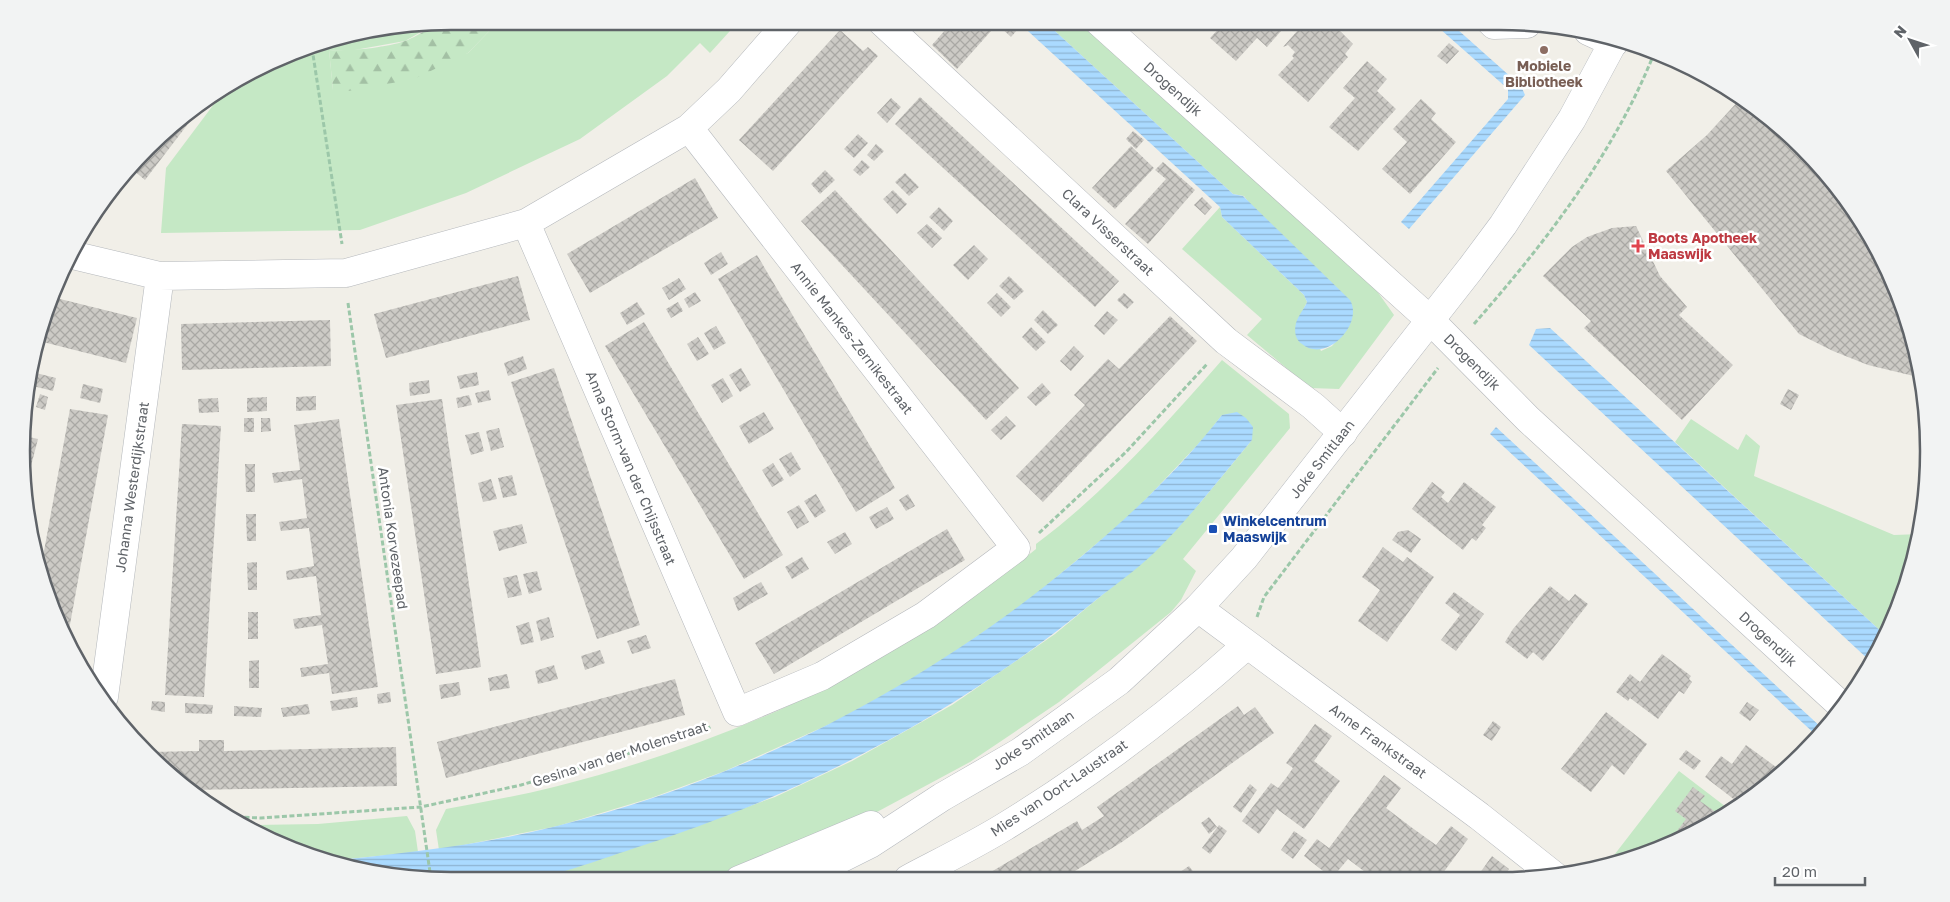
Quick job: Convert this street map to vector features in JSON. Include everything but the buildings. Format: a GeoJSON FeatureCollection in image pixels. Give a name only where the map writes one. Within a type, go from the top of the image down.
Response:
{"type":"FeatureCollection","features":[{"type":"Feature","properties":{"kind":"street"},"geometry":{"type":"LineString","coordinates":[[78,256],[160,276],[346,273],[526,223],[689,128],[729,90],[781,30]]}},
{"type":"Feature","properties":{"kind":"street","name":"Clara Visserstraat"},"geometry":{"type":"LineString","coordinates":[[891,30],[1226,341],[1313,406],[1343,433]]}},
{"type":"Feature","properties":{"kind":"street","name":"Drogendijk"},"geometry":{"type":"LineString","coordinates":[[1108,30],[1430,320],[1528,418],[1837,701]]}},
{"type":"Feature","properties":{"kind":"street","name":"Joke Smitlaan"},"geometry":{"type":"LineString","coordinates":[[814,872],[870,844],[942,797],[1020,752],[1119,681],[1198,608],[1244,558],[1503,225],[1572,119],[1613,45]]}},
{"type":"Feature","properties":{"kind":"street","name":"Annie Mankes-Zernikestraat"},"geometry":{"type":"LineString","coordinates":[[689,128],[1016,548]]}},
{"type":"Feature","properties":{"kind":"street","name":"Anna Storm-van der Chijsstraat"},"geometry":{"type":"LineString","coordinates":[[526,223],[737,712]]}},
{"type":"Feature","properties":{"kind":"street","name":"Johanna Westerdijkstraat"},"geometry":{"type":"LineString","coordinates":[[105,690],[160,276]]}},
{"type":"Feature","properties":{"kind":"street"},"geometry":{"type":"LineString","coordinates":[[737,712],[822,676],[918,620],[1016,548]]}},
{"type":"Feature","properties":{"kind":"street","name":"Anne Frankstraat"},"geometry":{"type":"LineString","coordinates":[[1198,608],[1479,816],[1546,869]]}},
{"type":"Feature","properties":{"kind":"street","name":"Mies van Oort-Laustraat"},"geometry":{"type":"LineString","coordinates":[[921,872],[1004,827],[1098,766],[1196,690],[1247,644]]}},
{"type":"Feature","properties":{"kind":"street","name":"Joke Smitlaan"},"geometry":{"type":"LineString","coordinates":[[759,872],[942,797]]}},
{"type":"Feature","properties":{"kind":"path","name":"Antonia Korvezeepad"},"geometry":{"type":"LineString","coordinates":[[313,53],[346,273],[349,309],[430,871]]}},
{"type":"Feature","properties":{"kind":"path"},"geometry":{"type":"LineString","coordinates":[[1016,548],[1035,537],[1126,452],[1226,341]]}},
{"type":"Feature","properties":{"kind":"path","name":"Gesina van der Molenstraat"},"geometry":{"type":"LineString","coordinates":[[242,817],[261,818],[421,806],[521,786],[701,732],[737,712]]}},
{"type":"Feature","properties":{"kind":"green space"},"geometry":{"type":"Polygon","coordinates":[[[490,30],[731,30],[710,53],[700,43],[667,76],[580,139],[466,193],[360,230],[161,233],[166,168],[215,102],[240,86],[265,73],[316,52],[342,44],[396,34],[423,31],[405,41],[349,51],[329,50],[333,90],[468,53],[490,30]]]}},
{"type":"Feature","properties":{"kind":"green space"},"geometry":{"type":"Polygon","coordinates":[[[490,30],[468,53],[414,79],[349,91],[333,90],[329,50],[388,46],[424,31],[490,30]]]}},
{"type":"Feature","properties":{"kind":"green space"},"geometry":{"type":"Polygon","coordinates":[[[1054,30],[1098,30],[1372,284],[1394,315],[1339,389],[1310,388],[1247,335],[1262,319],[1182,249],[1220,207],[1222,217],[1304,295],[1307,302],[1303,310],[1321,351],[1332,346],[1343,333],[1244,196],[1233,194],[1054,30]]]}},
{"type":"Feature","properties":{"kind":"green space"},"geometry":{"type":"Polygon","coordinates":[[[1222,360],[1289,414],[1290,428],[1183,559],[1196,571],[1181,600],[1171,612],[1059,702],[970,762],[849,827],[741,872],[555,872],[583,865],[775,797],[852,761],[952,705],[1055,634],[1153,553],[1200,503],[1252,440],[1222,415],[1204,438],[1131,515],[1023,605],[925,672],[841,719],[725,771],[651,798],[558,826],[439,850],[436,830],[446,809],[554,787],[657,757],[759,719],[844,678],[958,607],[1036,549],[1036,544],[1062,524],[1111,480],[1179,409],[1222,360]]]}},
{"type":"Feature","properties":{"kind":"green space"},"geometry":{"type":"Polygon","coordinates":[[[1691,419],[1738,450],[1746,434],[1760,446],[1754,476],[1894,535],[1912,534],[1898,586],[1880,630],[1675,442],[1691,419]]]}},
{"type":"Feature","properties":{"kind":"green space"},"geometry":{"type":"Polygon","coordinates":[[[1679,771],[1725,806],[1685,829],[1613,856],[1679,771]]]}},
{"type":"Feature","properties":{"kind":"green space"},"geometry":{"type":"Polygon","coordinates":[[[407,816],[415,831],[418,852],[347,859],[316,850],[257,825],[318,824],[407,816]]]}},
{"type":"Feature","properties":{"kind":"water"},"geometry":{"type":"Polygon","coordinates":[[[1027,30],[1054,30],[1233,194],[1243,196],[1350,300],[1353,310],[1352,320],[1340,338],[1322,349],[1312,349],[1300,342],[1296,337],[1295,329],[1297,320],[1307,302],[1304,295],[1222,217],[1220,207],[1027,30]]]}},
{"type":"Feature","properties":{"kind":"water"},"geometry":{"type":"Polygon","coordinates":[[[1441,30],[1458,30],[1521,86],[1525,95],[1409,229],[1401,222],[1508,99],[1508,89],[1441,30]]]}},
{"type":"Feature","properties":{"kind":"water"},"geometry":{"type":"Polygon","coordinates":[[[1550,328],[1880,630],[1866,658],[1529,345],[1536,329],[1550,328]]]}},
{"type":"Feature","properties":{"kind":"water"},"geometry":{"type":"Polygon","coordinates":[[[1237,412],[1246,418],[1253,427],[1252,440],[1192,512],[1147,559],[1044,641],[989,679],[934,714],[876,747],[817,777],[757,804],[695,828],[561,872],[423,871],[346,859],[472,843],[529,833],[628,806],[698,782],[766,754],[832,722],[896,687],[958,648],[1018,606],[1076,561],[1135,510],[1171,474],[1222,415],[1237,412]]]}},
{"type":"Feature","properties":{"kind":"water"},"geometry":{"type":"Polygon","coordinates":[[[1496,427],[1819,725],[1816,729],[1813,732],[1490,434],[1496,427]]]}},
{"type":"Feature","properties":{"kind":"place","name":"Mobiele Bibliotheek"},"geometry":{"type":"Point","coordinates":[1544,50]}},
{"type":"Feature","properties":{"kind":"place","name":"Boots Apotheek Maaswijk"},"geometry":{"type":"Point","coordinates":[1638,246]}},
{"type":"Feature","properties":{"kind":"place","name":"Winkelcentrum Maaswijk"},"geometry":{"type":"Point","coordinates":[1213,529]}}]}
